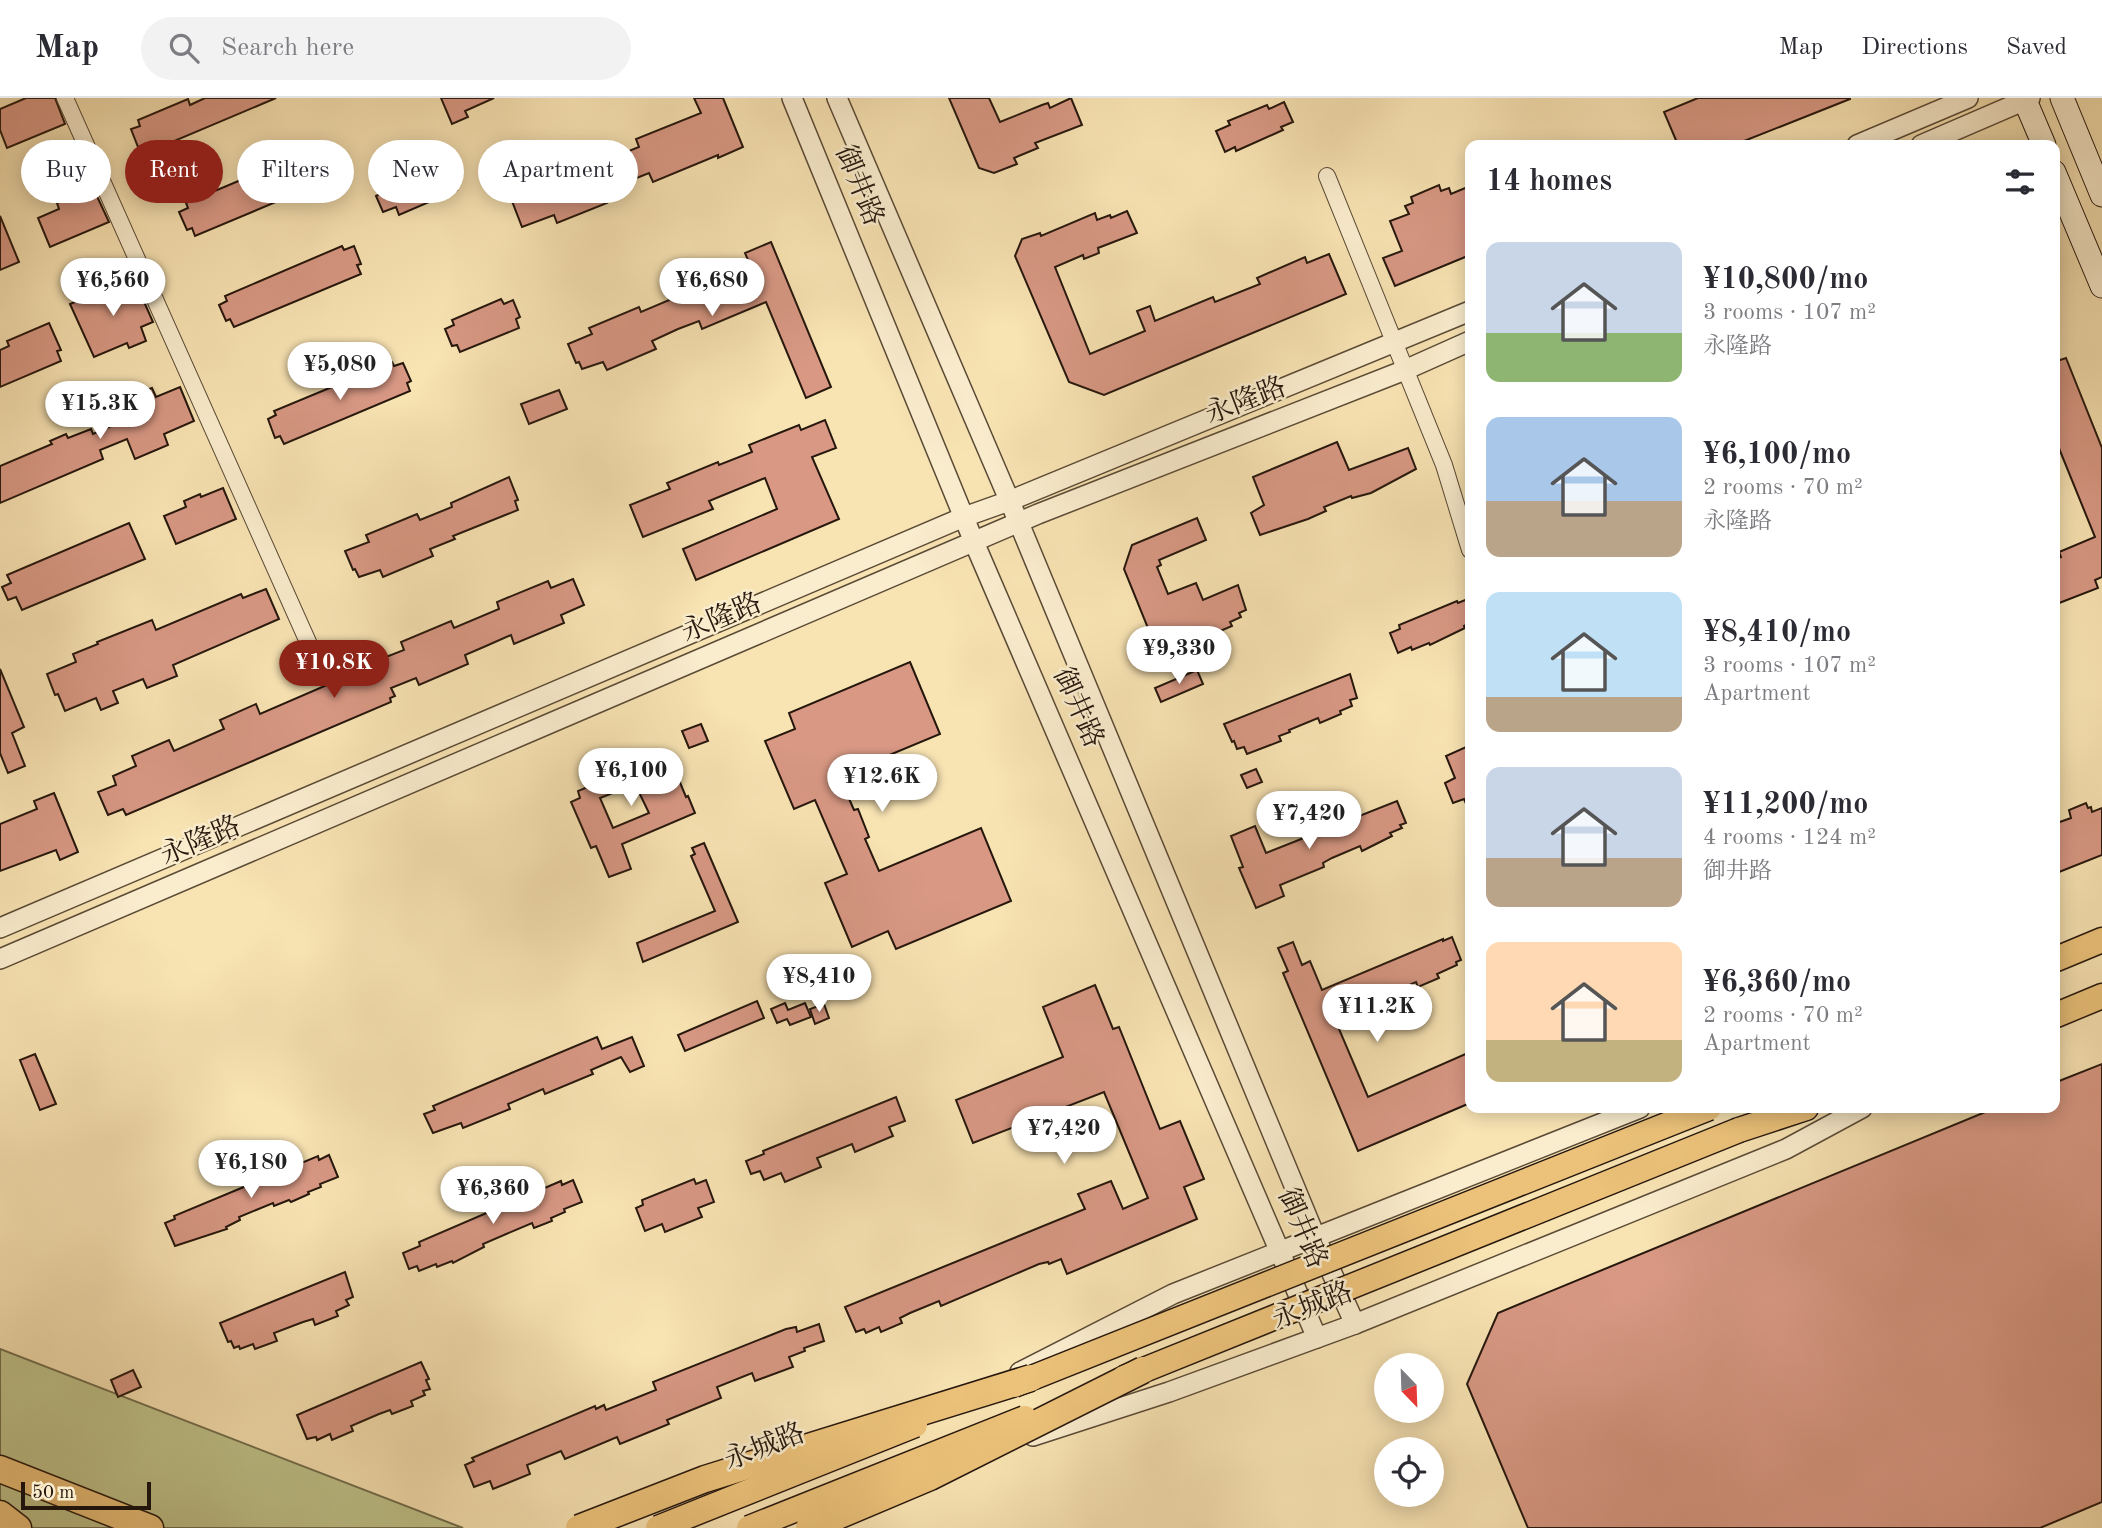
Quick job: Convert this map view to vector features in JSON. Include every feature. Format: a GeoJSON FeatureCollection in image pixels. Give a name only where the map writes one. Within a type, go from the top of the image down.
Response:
{"type":"FeatureCollection","features":[{"type":"Feature","properties":{"kind":"highway"},"geometry":{"type":"LineString","coordinates":[[809,1528],[930,1477],[1143,1370]]}},
{"type":"Feature","properties":{"kind":"highway"},"geometry":{"type":"LineString","coordinates":[[579,1528],[705,1479],[1031,1378]]}},
{"type":"Feature","properties":{"kind":"highway"},"geometry":{"type":"LineString","coordinates":[[0,1469],[150,1528]]}},
{"type":"Feature","properties":{"kind":"highway"},"geometry":{"type":"LineString","coordinates":[[0,1514],[18,1528]]}},
{"type":"Feature","properties":{"kind":"main road"},"geometry":{"type":"LineString","coordinates":[[2062,98],[2102,195]]}},
{"type":"Feature","properties":{"kind":"main road"},"geometry":{"type":"LineString","coordinates":[[2026,99],[2041,140]]}},
{"type":"Feature","properties":{"kind":"main road"},"geometry":{"type":"LineString","coordinates":[[2060,186],[2102,286]]}},
{"type":"Feature","properties":{"kind":"main road"},"geometry":{"type":"LineString","coordinates":[[2060,958],[2102,940]]}},
{"type":"Feature","properties":{"kind":"main road"},"geometry":{"type":"LineString","coordinates":[[2060,1014],[2102,996]]}},
{"type":"Feature","properties":{"kind":"main road"},"geometry":{"type":"LineString","coordinates":[[658,1528],[1696,1113]]}},
{"type":"Feature","properties":{"kind":"main road"},"geometry":{"type":"LineString","coordinates":[[749,1528],[1739,1130],[1791,1113]]}},
{"type":"Feature","properties":{"kind":"street"},"geometry":{"type":"LineString","coordinates":[[65,98],[312,651]]}},
{"type":"Feature","properties":{"kind":"street","name":"御井路"},"geometry":{"type":"LineString","coordinates":[[792,98],[974,542],[1317,1338]]}},
{"type":"Feature","properties":{"kind":"street","name":"御井路"},"geometry":{"type":"LineString","coordinates":[[836,98],[1019,523],[1315,1236],[1355,1324]]}},
{"type":"Feature","properties":{"kind":"street"},"geometry":{"type":"LineString","coordinates":[[1869,140],[1968,98]]}},
{"type":"Feature","properties":{"kind":"street"},"geometry":{"type":"LineString","coordinates":[[1932,140],[2026,99]]}},
{"type":"Feature","properties":{"kind":"street"},"geometry":{"type":"LineString","coordinates":[[1327,176],[1444,464],[1465,533]]}},
{"type":"Feature","properties":{"kind":"street","name":"永隆路"},"geometry":{"type":"LineString","coordinates":[[0,928],[964,517],[1009,501],[1465,313]]}},
{"type":"Feature","properties":{"kind":"street","name":"永隆路"},"geometry":{"type":"LineString","coordinates":[[0,959],[1019,523],[1405,370],[1465,343]]}},
{"type":"Feature","properties":{"kind":"street","name":"永城路"},"geometry":{"type":"LineString","coordinates":[[645,1528],[897,1428],[1004,1381],[1174,1294],[1627,1113]]}},
{"type":"Feature","properties":{"kind":"street","name":"永城路"},"geometry":{"type":"LineString","coordinates":[[771,1528],[891,1482],[1169,1392],[1355,1324],[1786,1149],[1853,1113]]}},
{"type":"Feature","properties":{"kind":"green space"},"geometry":{"type":"Polygon","coordinates":[[[0,1349],[463,1528],[0,1528],[0,1349]]]}},
{"type":"Feature","properties":{"kind":"building"},"geometry":{"type":"Polygon","coordinates":[[[26,98],[55,98],[65,124],[7,148],[0,130],[0,109],[26,98]]]}},
{"type":"Feature","properties":{"kind":"building"},"geometry":{"type":"Polygon","coordinates":[[[205,98],[276,98],[177,140],[135,140],[131,129],[140,126],[138,120],[188,99],[190,105],[205,98]]]}},
{"type":"Feature","properties":{"kind":"building"},"geometry":{"type":"Polygon","coordinates":[[[441,98],[494,98],[465,111],[468,117],[452,124],[441,98]]]}},
{"type":"Feature","properties":{"kind":"building"},"geometry":{"type":"Polygon","coordinates":[[[694,98],[723,98],[743,147],[653,182],[649,173],[638,177],[639,147],[636,139],[701,113],[694,98]]]}},
{"type":"Feature","properties":{"kind":"building"},"geometry":{"type":"Polygon","coordinates":[[[949,98],[989,98],[1000,122],[1048,103],[1050,108],[1071,98],[1082,125],[1035,143],[1038,148],[1014,158],[1017,164],[994,173],[979,168],[949,98]]]}},
{"type":"Feature","properties":{"kind":"building"},"geometry":{"type":"Polygon","coordinates":[[[1698,98],[1850,98],[1747,140],[1676,140],[1664,112],[1698,98]]]}},
{"type":"Feature","properties":{"kind":"building"},"geometry":{"type":"Polygon","coordinates":[[[1284,102],[1293,122],[1281,127],[1283,130],[1236,151],[1235,147],[1225,152],[1216,131],[1230,125],[1228,121],[1267,105],[1269,109],[1284,102]]]}},
{"type":"Feature","properties":{"kind":"building"},"geometry":{"type":"Polygon","coordinates":[[[237,182],[237,203],[273,203],[195,236],[192,228],[187,230],[179,212],[188,208],[186,203],[223,203],[223,188],[237,182]]]}},
{"type":"Feature","properties":{"kind":"building"},"geometry":{"type":"Polygon","coordinates":[[[1439,185],[1441,191],[1449,188],[1451,194],[1465,188],[1465,257],[1395,286],[1383,258],[1402,251],[1390,221],[1409,214],[1405,206],[1413,203],[1411,197],[1439,185]]]}},
{"type":"Feature","properties":{"kind":"building"},"geometry":{"type":"Polygon","coordinates":[[[57,203],[100,203],[109,222],[50,247],[38,218],[59,209],[57,203]]]}},
{"type":"Feature","properties":{"kind":"building"},"geometry":{"type":"Polygon","coordinates":[[[379,203],[427,203],[399,215],[396,207],[383,212],[379,203]]]}},
{"type":"Feature","properties":{"kind":"building"},"geometry":{"type":"Polygon","coordinates":[[[513,203],[607,203],[557,223],[554,215],[522,227],[513,203]]]}},
{"type":"Feature","properties":{"kind":"building"},"geometry":{"type":"Polygon","coordinates":[[[1127,211],[1137,233],[1098,248],[1099,253],[1084,259],[1083,255],[1055,267],[1090,354],[1145,331],[1137,311],[1150,306],[1155,321],[1213,297],[1215,302],[1260,284],[1257,278],[1305,257],[1307,263],[1329,254],[1346,294],[1104,395],[1069,382],[1015,256],[1022,239],[1040,233],[1041,236],[1095,213],[1097,220],[1110,215],[1111,218],[1127,211]]]}},
{"type":"Feature","properties":{"kind":"building"},"geometry":{"type":"Polygon","coordinates":[[[0,216],[19,262],[0,270],[0,216]]]}},
{"type":"Feature","properties":{"kind":"building"},"geometry":{"type":"Polygon","coordinates":[[[771,242],[831,387],[806,398],[766,302],[702,329],[699,321],[678,329],[652,341],[656,349],[607,370],[603,362],[582,369],[579,362],[576,363],[568,344],[592,334],[589,328],[639,307],[641,312],[686,293],[684,288],[748,260],[745,253],[771,242]]]}},
{"type":"Feature","properties":{"kind":"building"},"geometry":{"type":"Polygon","coordinates":[[[342,246],[344,250],[354,246],[361,264],[357,265],[361,274],[234,327],[230,319],[226,321],[219,305],[227,301],[225,296],[342,246]]]}},
{"type":"Feature","properties":{"kind":"building"},"geometry":{"type":"Polygon","coordinates":[[[124,282],[128,289],[137,286],[153,322],[141,327],[146,341],[129,348],[127,343],[94,357],[70,304],[124,282]]]}},
{"type":"Feature","properties":{"kind":"building"},"geometry":{"type":"Polygon","coordinates":[[[501,299],[504,304],[513,300],[520,317],[516,319],[519,328],[460,352],[457,345],[452,346],[445,329],[454,325],[452,320],[501,299]]]}},
{"type":"Feature","properties":{"kind":"building"},"geometry":{"type":"Polygon","coordinates":[[[49,323],[61,350],[57,351],[61,361],[0,387],[0,350],[9,346],[7,341],[49,323]]]}},
{"type":"Feature","properties":{"kind":"building"},"geometry":{"type":"Polygon","coordinates":[[[2066,358],[2102,448],[2102,577],[2095,580],[2098,588],[2060,603],[2060,552],[2095,537],[2060,451],[2060,360],[2066,358]]]}},
{"type":"Feature","properties":{"kind":"building"},"geometry":{"type":"Polygon","coordinates":[[[392,362],[394,366],[403,363],[411,381],[407,383],[410,391],[284,444],[280,436],[275,438],[268,419],[276,415],[274,411],[392,362]]]}},
{"type":"Feature","properties":{"kind":"building"},"geometry":{"type":"Polygon","coordinates":[[[180,387],[194,421],[164,434],[168,445],[135,459],[127,439],[100,450],[103,459],[0,503],[0,466],[52,444],[50,441],[66,434],[68,438],[91,429],[93,434],[118,423],[110,402],[152,388],[156,397],[180,387]]]}},
{"type":"Feature","properties":{"kind":"building"},"geometry":{"type":"Polygon","coordinates":[[[559,390],[567,409],[529,424],[521,404],[559,390]]]}},
{"type":"Feature","properties":{"kind":"building"},"geometry":{"type":"Polygon","coordinates":[[[825,420],[836,448],[812,457],[839,519],[696,580],[683,549],[777,509],[765,478],[709,501],[713,509],[643,537],[630,505],[670,489],[667,483],[718,462],[719,465],[752,452],[749,445],[799,425],[801,430],[825,420]]]}},
{"type":"Feature","properties":{"kind":"building"},"geometry":{"type":"Polygon","coordinates":[[[1337,442],[1349,470],[1408,448],[1416,469],[1371,493],[1352,498],[1351,496],[1324,507],[1326,511],[1308,519],[1260,535],[1251,513],[1264,505],[1253,477],[1337,442]]]}},
{"type":"Feature","properties":{"kind":"building"},"geometry":{"type":"Polygon","coordinates":[[[509,477],[518,500],[515,501],[518,510],[453,536],[455,539],[430,549],[433,556],[383,577],[380,570],[359,577],[355,569],[353,570],[345,551],[369,542],[366,535],[417,514],[420,520],[452,507],[451,503],[509,477]]]}},
{"type":"Feature","properties":{"kind":"building"},"geometry":{"type":"Polygon","coordinates":[[[223,488],[236,519],[176,544],[164,516],[186,507],[184,501],[223,488]]]}},
{"type":"Feature","properties":{"kind":"building"},"geometry":{"type":"Polygon","coordinates":[[[1197,518],[1206,540],[1159,560],[1161,565],[1157,567],[1168,594],[1196,583],[1203,600],[1238,585],[1246,610],[1239,613],[1241,617],[1230,622],[1232,626],[1211,635],[1209,630],[1197,636],[1195,632],[1156,648],[1124,569],[1132,545],[1197,518]]]}},
{"type":"Feature","properties":{"kind":"building"},"geometry":{"type":"Polygon","coordinates":[[[129,523],[145,559],[22,610],[16,597],[8,600],[2,587],[11,583],[7,575],[129,523]]]}},
{"type":"Feature","properties":{"kind":"building"},"geometry":{"type":"Polygon","coordinates":[[[573,579],[584,605],[561,615],[564,623],[514,644],[511,635],[465,655],[468,664],[419,685],[416,678],[391,688],[395,696],[390,698],[391,702],[126,815],[123,809],[108,815],[98,792],[116,785],[113,776],[136,766],[132,756],[169,740],[174,751],[224,729],[220,720],[256,704],[260,714],[364,669],[360,659],[374,654],[376,661],[404,650],[401,642],[451,621],[454,628],[499,609],[497,602],[548,581],[551,588],[573,579]]]}},
{"type":"Feature","properties":{"kind":"building"},"geometry":{"type":"Polygon","coordinates":[[[266,589],[279,619],[173,665],[177,676],[147,688],[143,679],[113,691],[118,703],[101,710],[96,698],[65,711],[58,694],[55,695],[47,674],[76,662],[73,654],[152,620],[156,630],[241,594],[243,598],[266,589]]]}},
{"type":"Feature","properties":{"kind":"building"},"geometry":{"type":"Polygon","coordinates":[[[1465,600],[1465,628],[1430,645],[1429,643],[1412,650],[1411,647],[1398,653],[1390,633],[1400,629],[1399,625],[1457,601],[1458,603],[1465,600]]]}},
{"type":"Feature","properties":{"kind":"building"},"geometry":{"type":"Polygon","coordinates":[[[910,662],[940,734],[839,776],[854,810],[858,809],[869,837],[865,839],[879,871],[981,828],[1011,901],[896,949],[888,931],[852,947],[825,883],[847,874],[815,800],[794,809],[765,741],[795,729],[789,713],[910,662]]]}},
{"type":"Feature","properties":{"kind":"building"},"geometry":{"type":"Polygon","coordinates":[[[0,669],[24,727],[12,733],[25,766],[8,773],[0,753],[0,669]]]}},
{"type":"Feature","properties":{"kind":"building"},"geometry":{"type":"Polygon","coordinates":[[[1197,670],[1203,684],[1161,702],[1155,688],[1197,670]]]}},
{"type":"Feature","properties":{"kind":"building"},"geometry":{"type":"Polygon","coordinates":[[[1350,674],[1357,698],[1350,700],[1352,706],[1340,711],[1341,714],[1320,723],[1318,718],[1289,730],[1290,732],[1279,736],[1281,741],[1247,754],[1244,747],[1237,749],[1234,741],[1232,742],[1224,724],[1350,674]]]}},
{"type":"Feature","properties":{"kind":"building"},"geometry":{"type":"Polygon","coordinates":[[[701,724],[708,741],[689,748],[682,731],[701,724]]]}},
{"type":"Feature","properties":{"kind":"building"},"geometry":{"type":"Polygon","coordinates":[[[1465,747],[1465,801],[1464,799],[1453,803],[1445,783],[1455,778],[1446,756],[1465,747]]]}},
{"type":"Feature","properties":{"kind":"building"},"geometry":{"type":"Polygon","coordinates":[[[667,751],[695,813],[622,844],[631,869],[609,877],[596,846],[591,848],[571,802],[580,798],[578,791],[607,779],[606,776],[667,751]],[[635,784],[600,798],[613,828],[649,813],[635,784]]]}},
{"type":"Feature","properties":{"kind":"building"},"geometry":{"type":"Polygon","coordinates":[[[1256,769],[1262,782],[1247,788],[1241,775],[1256,769]]]}},
{"type":"Feature","properties":{"kind":"building"},"geometry":{"type":"Polygon","coordinates":[[[54,793],[78,852],[60,860],[56,850],[0,871],[0,824],[37,809],[34,801],[54,793]]]}},
{"type":"Feature","properties":{"kind":"building"},"geometry":{"type":"Polygon","coordinates":[[[1397,801],[1406,823],[1400,825],[1402,828],[1390,833],[1392,836],[1362,851],[1360,846],[1332,858],[1323,863],[1324,867],[1280,885],[1284,896],[1256,908],[1239,868],[1243,867],[1231,836],[1255,826],[1266,853],[1397,801]]]}},
{"type":"Feature","properties":{"kind":"building"},"geometry":{"type":"Polygon","coordinates":[[[2086,803],[2092,812],[2102,808],[2102,855],[2060,872],[2060,822],[2071,818],[2069,810],[2086,803]]]}},
{"type":"Feature","properties":{"kind":"building"},"geometry":{"type":"Polygon","coordinates":[[[704,843],[738,922],[643,962],[637,943],[715,911],[691,856],[695,854],[692,848],[704,843]]]}},
{"type":"Feature","properties":{"kind":"building"},"geometry":{"type":"Polygon","coordinates":[[[1452,937],[1461,960],[1456,962],[1457,965],[1437,974],[1439,978],[1418,987],[1416,982],[1377,999],[1379,1004],[1336,1022],[1368,1097],[1465,1054],[1465,1105],[1358,1151],[1283,973],[1288,971],[1278,948],[1293,942],[1302,965],[1310,961],[1322,990],[1452,937]]]}},
{"type":"Feature","properties":{"kind":"building"},"geometry":{"type":"Polygon","coordinates":[[[1095,985],[1113,1029],[1119,1027],[1160,1129],[1180,1121],[1204,1179],[1184,1187],[1197,1219],[1067,1274],[1061,1259],[1049,1264],[1039,1264],[941,1306],[939,1301],[910,1313],[900,1318],[902,1323],[881,1332],[879,1327],[866,1333],[864,1329],[856,1332],[845,1307],[1085,1209],[1078,1194],[1111,1181],[1123,1209],[1148,1198],[1104,1092],[973,1143],[956,1100],[1063,1057],[1043,1007],[1095,985]]]}},
{"type":"Feature","properties":{"kind":"building"},"geometry":{"type":"Polygon","coordinates":[[[757,1001],[764,1018],[685,1051],[678,1035],[757,1001]]]}},
{"type":"Feature","properties":{"kind":"building"},"geometry":{"type":"Polygon","coordinates":[[[785,1003],[788,1010],[805,1003],[811,1017],[790,1025],[787,1019],[777,1023],[771,1009],[785,1003]]]}},
{"type":"Feature","properties":{"kind":"building"},"geometry":{"type":"Polygon","coordinates":[[[824,1004],[829,1018],[815,1024],[810,1009],[824,1004]]]}},
{"type":"Feature","properties":{"kind":"building"},"geometry":{"type":"Polygon","coordinates":[[[597,1037],[602,1049],[632,1037],[644,1066],[630,1072],[621,1057],[591,1070],[593,1074],[545,1094],[543,1089],[508,1104],[510,1109],[463,1128],[461,1123],[433,1133],[424,1114],[435,1110],[433,1106],[597,1037]]]}},
{"type":"Feature","properties":{"kind":"building"},"geometry":{"type":"Polygon","coordinates":[[[35,1054],[56,1104],[40,1110],[20,1060],[35,1054]]]}},
{"type":"Feature","properties":{"kind":"building"},"geometry":{"type":"Polygon","coordinates":[[[2102,1064],[2102,1502],[2040,1528],[1528,1528],[1467,1384],[1498,1313],[1983,1113],[2060,1113],[2060,1081],[2102,1064]]]}},
{"type":"Feature","properties":{"kind":"building"},"geometry":{"type":"Polygon","coordinates":[[[896,1097],[905,1121],[889,1127],[893,1136],[855,1152],[852,1144],[817,1158],[821,1167],[785,1182],[781,1173],[764,1180],[760,1171],[751,1174],[746,1161],[764,1154],[763,1151],[896,1097]]]}},
{"type":"Feature","properties":{"kind":"building"},"geometry":{"type":"Polygon","coordinates":[[[329,1155],[338,1177],[320,1184],[321,1187],[291,1202],[289,1200],[274,1206],[273,1203],[239,1217],[240,1220],[226,1227],[227,1229],[175,1246],[165,1223],[175,1219],[174,1216],[318,1156],[319,1160],[329,1155]]]}},
{"type":"Feature","properties":{"kind":"building"},"geometry":{"type":"Polygon","coordinates":[[[694,1179],[696,1184],[706,1180],[714,1202],[698,1208],[702,1217],[665,1232],[662,1224],[645,1231],[636,1208],[643,1205],[642,1200],[694,1179]]]}},
{"type":"Feature","properties":{"kind":"building"},"geometry":{"type":"Polygon","coordinates":[[[573,1180],[582,1202],[564,1209],[565,1212],[551,1218],[552,1221],[534,1228],[532,1223],[483,1244],[484,1247],[453,1263],[452,1261],[437,1267],[436,1264],[419,1271],[417,1266],[409,1269],[403,1253],[420,1246],[419,1242],[561,1181],[562,1185],[573,1180]]]}},
{"type":"Feature","properties":{"kind":"building"},"geometry":{"type":"Polygon","coordinates":[[[345,1272],[353,1297],[346,1300],[349,1305],[336,1311],[338,1316],[315,1325],[313,1319],[274,1333],[277,1341],[255,1349],[253,1344],[240,1349],[239,1346],[234,1348],[231,1341],[228,1342],[220,1323],[345,1272]]]}},
{"type":"Feature","properties":{"kind":"building"},"geometry":{"type":"Polygon","coordinates":[[[819,1324],[824,1341],[789,1357],[793,1367],[755,1381],[752,1373],[717,1387],[721,1398],[667,1420],[669,1424],[620,1444],[617,1437],[565,1459],[561,1451],[527,1465],[530,1474],[493,1489],[490,1481],[474,1487],[465,1465],[474,1461],[472,1458],[595,1406],[596,1409],[604,1405],[606,1410],[656,1390],[653,1382],[786,1329],[796,1327],[797,1332],[819,1324]]]}},
{"type":"Feature","properties":{"kind":"building"},"geometry":{"type":"Polygon","coordinates":[[[421,1362],[429,1379],[426,1380],[430,1389],[423,1391],[425,1395],[411,1401],[413,1406],[392,1414],[390,1410],[379,1414],[351,1426],[353,1431],[332,1440],[330,1434],[317,1440],[316,1437],[307,1439],[297,1415],[421,1362]]]}},
{"type":"Feature","properties":{"kind":"building"},"geometry":{"type":"Polygon","coordinates":[[[133,1370],[141,1387],[118,1397],[111,1380],[133,1370]]]}}]}
